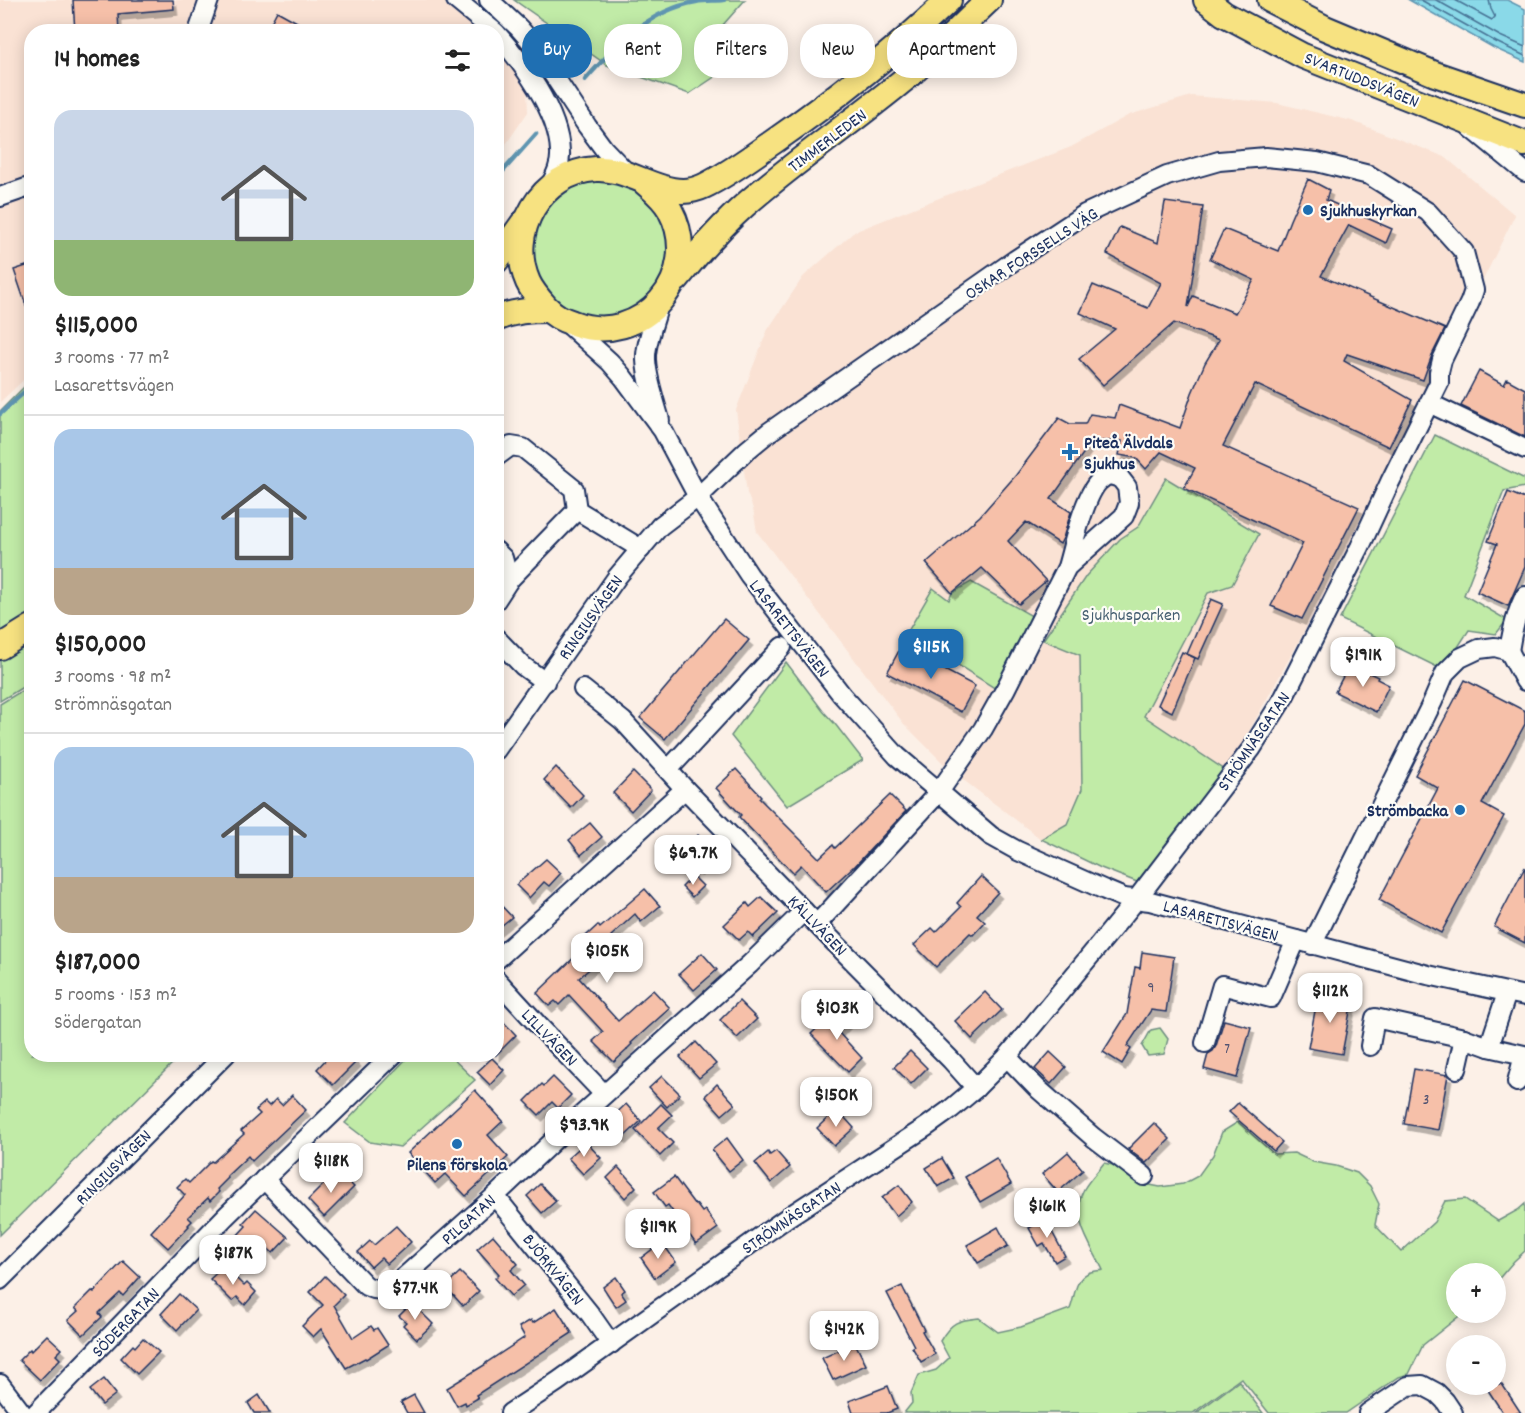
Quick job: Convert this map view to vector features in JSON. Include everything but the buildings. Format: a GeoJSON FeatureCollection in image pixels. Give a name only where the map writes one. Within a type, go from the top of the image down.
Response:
{"type":"FeatureCollection","features":[{"type":"Feature","properties":{"kind":"main road","name":"TIMMERLEDEN"},"geometry":{"type":"LineString","coordinates":[[635,177],[663,188],[682,192],[706,185],[791,130],[890,53],[949,0]]}},
{"type":"Feature","properties":{"kind":"main road","name":"TIMMERLEDEN"},"geometry":{"type":"LineString","coordinates":[[665,295],[718,231],[743,206],[907,77],[989,0]]}},
{"type":"Feature","properties":{"kind":"main road","name":"SVARTUDDSVÄGEN"},"geometry":{"type":"LineString","coordinates":[[1206,0],[1224,14],[1304,56],[1525,144]]}},
{"type":"Feature","properties":{"kind":"main road","name":"SVARTUDDSVÄGEN"},"geometry":{"type":"LineString","coordinates":[[1270,0],[1325,28],[1424,69],[1525,105]]}},
{"type":"Feature","properties":{"kind":"main road"},"geometry":{"type":"LineString","coordinates":[[504,249],[538,199],[549,188],[563,178],[595,169],[612,170],[635,177],[658,194],[670,209],[678,228],[681,248],[678,267],[665,295],[644,316],[625,325],[604,329],[583,327],[556,315],[525,310],[504,316]]}},
{"type":"Feature","properties":{"kind":"main road"},"geometry":{"type":"LineString","coordinates":[[529,213],[523,230],[522,265],[537,297],[556,315]]}},
{"type":"Feature","properties":{"kind":"main road"},"geometry":{"type":"LineString","coordinates":[[0,647],[24,632]]}},
{"type":"Feature","properties":{"kind":"street"},"geometry":{"type":"LineString","coordinates":[[201,24],[209,0]]}},
{"type":"Feature","properties":{"kind":"street"},"geometry":{"type":"LineString","coordinates":[[456,0],[486,24]]}},
{"type":"Feature","properties":{"kind":"street"},"geometry":{"type":"LineString","coordinates":[[489,0],[519,27],[533,44],[604,149],[635,177]]}},
{"type":"Feature","properties":{"kind":"street"},"geometry":{"type":"LineString","coordinates":[[504,41],[540,92],[557,134],[560,152],[558,170],[549,188]]}},
{"type":"Feature","properties":{"kind":"street"},"geometry":{"type":"LineString","coordinates":[[1457,117],[1525,153]]}},
{"type":"Feature","properties":{"kind":"street"},"geometry":{"type":"LineString","coordinates":[[1457,117],[1525,172]]}},
{"type":"Feature","properties":{"kind":"street","name":"OSKAR FORSSELLS VÄG"},"geometry":{"type":"LineString","coordinates":[[698,497],[769,432],[1015,260],[1085,214],[1167,176],[1220,160],[1266,157],[1328,164],[1369,175],[1428,212],[1464,252]]}},
{"type":"Feature","properties":{"kind":"street"},"geometry":{"type":"LineString","coordinates":[[0,197],[24,189]]}},
{"type":"Feature","properties":{"kind":"street","name":"STRÖMNÄSGATAN"},"geometry":{"type":"LineString","coordinates":[[510,1413],[611,1344],[788,1217],[926,1127],[976,1088],[1007,1057],[1136,900],[1240,765],[1284,697],[1439,383],[1442,360],[1474,290],[1464,252]]}},
{"type":"Feature","properties":{"kind":"street","name":"LASARETTSVÄGEN"},"geometry":{"type":"LineString","coordinates":[[665,295],[646,354],[646,364],[661,424],[669,441]]}},
{"type":"Feature","properties":{"kind":"street","name":"LASARETTSVÄGEN"},"geometry":{"type":"LineString","coordinates":[[556,315],[610,362],[663,430],[698,497],[748,575],[842,695],[897,756],[991,836],[1018,851],[1124,898],[1150,901],[1428,975],[1516,995]]}},
{"type":"Feature","properties":{"kind":"street"},"geometry":{"type":"LineString","coordinates":[[1429,403],[1525,449]]}},
{"type":"Feature","properties":{"kind":"street"},"geometry":{"type":"LineString","coordinates":[[504,451],[511,446],[523,448],[574,489],[578,510],[641,549]]}},
{"type":"Feature","properties":{"kind":"street"},"geometry":{"type":"LineString","coordinates":[[939,792],[983,729],[1035,633],[1067,567],[1090,495],[1100,480],[1110,475],[1120,478],[1127,487],[1129,503],[1124,516],[1067,567]]}},
{"type":"Feature","properties":{"kind":"street","name":"RINGIUSVÄGEN"},"geometry":{"type":"LineString","coordinates":[[504,739],[617,577],[660,526],[698,497]]}},
{"type":"Feature","properties":{"kind":"street"},"geometry":{"type":"LineString","coordinates":[[504,588],[578,510]]}},
{"type":"Feature","properties":{"kind":"street"},"geometry":{"type":"LineString","coordinates":[[504,562],[509,580]]}},
{"type":"Feature","properties":{"kind":"street"},"geometry":{"type":"LineString","coordinates":[[1525,596],[1512,631],[1509,651],[1525,681]]}},
{"type":"Feature","properties":{"kind":"street"},"geometry":{"type":"LineString","coordinates":[[504,646],[523,666],[545,682]]}},
{"type":"Feature","properties":{"kind":"street"},"geometry":{"type":"LineString","coordinates":[[668,770],[782,647]]}},
{"type":"Feature","properties":{"kind":"street"},"geometry":{"type":"LineString","coordinates":[[1205,1042],[1222,985],[1271,998],[1304,943],[1428,712],[1445,673],[1460,658],[1479,649],[1495,647],[1509,651]]}},
{"type":"Feature","properties":{"kind":"street","name":"KÄLLVÄGEN"},"geometry":{"type":"LineString","coordinates":[[583,689],[624,721],[685,789],[976,1088]]}},
{"type":"Feature","properties":{"kind":"street"},"geometry":{"type":"LineString","coordinates":[[504,953],[685,789]]}},
{"type":"Feature","properties":{"kind":"street","name":"PILGATAN"},"geometry":{"type":"LineString","coordinates":[[264,1179],[366,1286],[384,1290],[403,1278],[750,964],[811,917],[939,792]]}},
{"type":"Feature","properties":{"kind":"street","name":"LILLVÄGEN"},"geometry":{"type":"LineString","coordinates":[[504,989],[604,1094]]}},
{"type":"Feature","properties":{"kind":"street"},"geometry":{"type":"LineString","coordinates":[[1489,1047],[1516,995]]}},
{"type":"Feature","properties":{"kind":"street"},"geometry":{"type":"LineString","coordinates":[[1370,1046],[1375,1018],[1464,1038],[1489,1047],[1524,1055],[1517,1082]]}},
{"type":"Feature","properties":{"kind":"street"},"geometry":{"type":"LineString","coordinates":[[1457,1069],[1464,1038]]}},
{"type":"Feature","properties":{"kind":"street"},"geometry":{"type":"LineString","coordinates":[[1007,1057],[1037,1088],[1093,1137],[1144,1176]]}},
{"type":"Feature","properties":{"kind":"street","name":"RINGIUSVÄGEN"},"geometry":{"type":"LineString","coordinates":[[0,1280],[218,1062]]}},
{"type":"Feature","properties":{"kind":"street","name":"SÖDERGATAN"},"geometry":{"type":"LineString","coordinates":[[36,1413],[226,1216],[386,1062]]}},
{"type":"Feature","properties":{"kind":"street","name":"BJÖRKVÄGEN"},"geometry":{"type":"LineString","coordinates":[[495,1196],[590,1314],[611,1344]]}},
{"type":"Feature","properties":{"kind":"street"},"geometry":{"type":"LineString","coordinates":[[0,1384],[22,1413]]}},
{"type":"Feature","properties":{"kind":"street"},"geometry":{"type":"LineString","coordinates":[[1368,1413],[1408,1386],[1422,1385],[1437,1393],[1453,1413]]}},
{"type":"Feature","properties":{"kind":"shaded area"},"geometry":{"type":"Polygon","coordinates":[[[0,0],[442,0],[460,10],[474,24],[24,24],[24,380],[0,402],[0,0]]]}},
{"type":"Feature","properties":{"kind":"shaded area"},"geometry":{"type":"Polygon","coordinates":[[[504,56],[527,91],[528,112],[504,147],[504,56]]]}},
{"type":"Feature","properties":{"kind":"shaded area","name":"Piteå Älvdals Sjukhus"},"geometry":{"type":"Polygon","coordinates":[[[1191,96],[1277,103],[1352,121],[1445,157],[1515,215],[1357,536],[1227,771],[1137,882],[1101,868],[1041,839],[943,763],[904,724],[757,532],[753,509],[747,493],[736,410],[767,331],[803,277],[854,232],[1071,147],[1129,115],[1191,96]]]}},
{"type":"Feature","properties":{"kind":"green space"},"geometry":{"type":"Polygon","coordinates":[[[514,0],[745,0],[724,24],[694,24],[694,78],[713,78],[689,94],[644,78],[682,78],[682,24],[604,24],[604,63],[592,55],[592,24],[548,24],[514,0]]]}},
{"type":"Feature","properties":{"kind":"green space"},"geometry":{"type":"Polygon","coordinates":[[[601,180],[627,186],[649,200],[663,222],[669,248],[663,274],[649,296],[627,310],[601,316],[575,310],[553,296],[539,274],[533,248],[539,222],[553,200],[575,186],[601,180]]]}},
{"type":"Feature","properties":{"kind":"green space"},"geometry":{"type":"Polygon","coordinates":[[[24,387],[24,686],[0,701],[0,411],[24,387]]]}},
{"type":"Feature","properties":{"kind":"green space"},"geometry":{"type":"Polygon","coordinates":[[[1435,435],[1525,479],[1525,487],[1504,491],[1464,595],[1507,620],[1496,634],[1469,630],[1443,670],[1340,619],[1435,435]]]}},
{"type":"Feature","properties":{"kind":"green space","name":"Sjukhusparken"},"geometry":{"type":"Polygon","coordinates":[[[1166,478],[1259,534],[1232,585],[1208,593],[1144,716],[1225,770],[1137,882],[1101,868],[1041,839],[1067,824],[1082,789],[1080,655],[1043,640],[1086,576],[1120,539],[1138,527],[1166,478]]]}},
{"type":"Feature","properties":{"kind":"green space"},"geometry":{"type":"Polygon","coordinates":[[[971,582],[1032,616],[996,689],[907,633],[933,588],[949,600],[952,593],[971,582]]]}},
{"type":"Feature","properties":{"kind":"green space"},"geometry":{"type":"Polygon","coordinates":[[[786,662],[863,760],[787,806],[731,736],[786,662]]]}},
{"type":"Feature","properties":{"kind":"green space"},"geometry":{"type":"Polygon","coordinates":[[[24,689],[24,1062],[174,1062],[0,1235],[0,704],[24,689]]]}},
{"type":"Feature","properties":{"kind":"green space"},"geometry":{"type":"Polygon","coordinates":[[[1160,1028],[1168,1039],[1164,1054],[1148,1056],[1142,1046],[1151,1030],[1160,1028]]]}},
{"type":"Feature","properties":{"kind":"green space"},"geometry":{"type":"Polygon","coordinates":[[[403,1062],[456,1062],[475,1080],[400,1147],[370,1142],[345,1123],[403,1062]]]}},
{"type":"Feature","properties":{"kind":"green space"},"geometry":{"type":"Polygon","coordinates":[[[1238,1122],[1274,1154],[1294,1153],[1313,1162],[1357,1173],[1370,1186],[1379,1204],[1375,1225],[1401,1252],[1434,1222],[1445,1201],[1465,1199],[1498,1221],[1525,1204],[1525,1251],[1506,1270],[1506,1263],[1446,1263],[1446,1323],[1450,1323],[1423,1345],[1409,1374],[1399,1377],[1346,1413],[1269,1413],[1241,1378],[1193,1413],[904,1413],[912,1403],[911,1393],[919,1375],[936,1370],[949,1358],[940,1341],[956,1323],[979,1318],[998,1332],[1021,1327],[1070,1309],[1083,1276],[1103,1270],[1083,1231],[1079,1210],[1084,1189],[1104,1163],[1122,1167],[1140,1183],[1160,1187],[1183,1184],[1198,1176],[1213,1155],[1222,1132],[1238,1122]]]}},
{"type":"Feature","properties":{"kind":"green space"},"geometry":{"type":"Polygon","coordinates":[[[1239,1381],[1263,1413],[1196,1413],[1239,1381]]]}},
{"type":"Feature","properties":{"kind":"water"},"geometry":{"type":"Polygon","coordinates":[[[1409,0],[1507,0],[1525,9],[1525,62],[1494,48],[1409,0]]]}},
{"type":"Feature","properties":{"kind":"waterway"},"geometry":{"type":"LineString","coordinates":[[585,80],[621,42],[648,21],[679,6],[699,1],[724,0]]}},
{"type":"Feature","properties":{"kind":"waterway"},"geometry":{"type":"LineString","coordinates":[[504,170],[536,134]]}},
{"type":"Feature","properties":{"kind":"waterway"},"geometry":{"type":"LineString","coordinates":[[0,414],[24,392]]}},
{"type":"Feature","properties":{"kind":"place","name":"Sjukhuskyrkan"},"geometry":{"type":"Point","coordinates":[1308,210]}},
{"type":"Feature","properties":{"kind":"place","name":"Piteå Älvdals Sjukhus"},"geometry":{"type":"Point","coordinates":[1070,452]}},
{"type":"Feature","properties":{"kind":"place","name":"Strömbacka"},"geometry":{"type":"Point","coordinates":[1460,810]}},
{"type":"Feature","properties":{"kind":"place","name":"Pilens förskola"},"geometry":{"type":"Point","coordinates":[457,1144]}}]}
